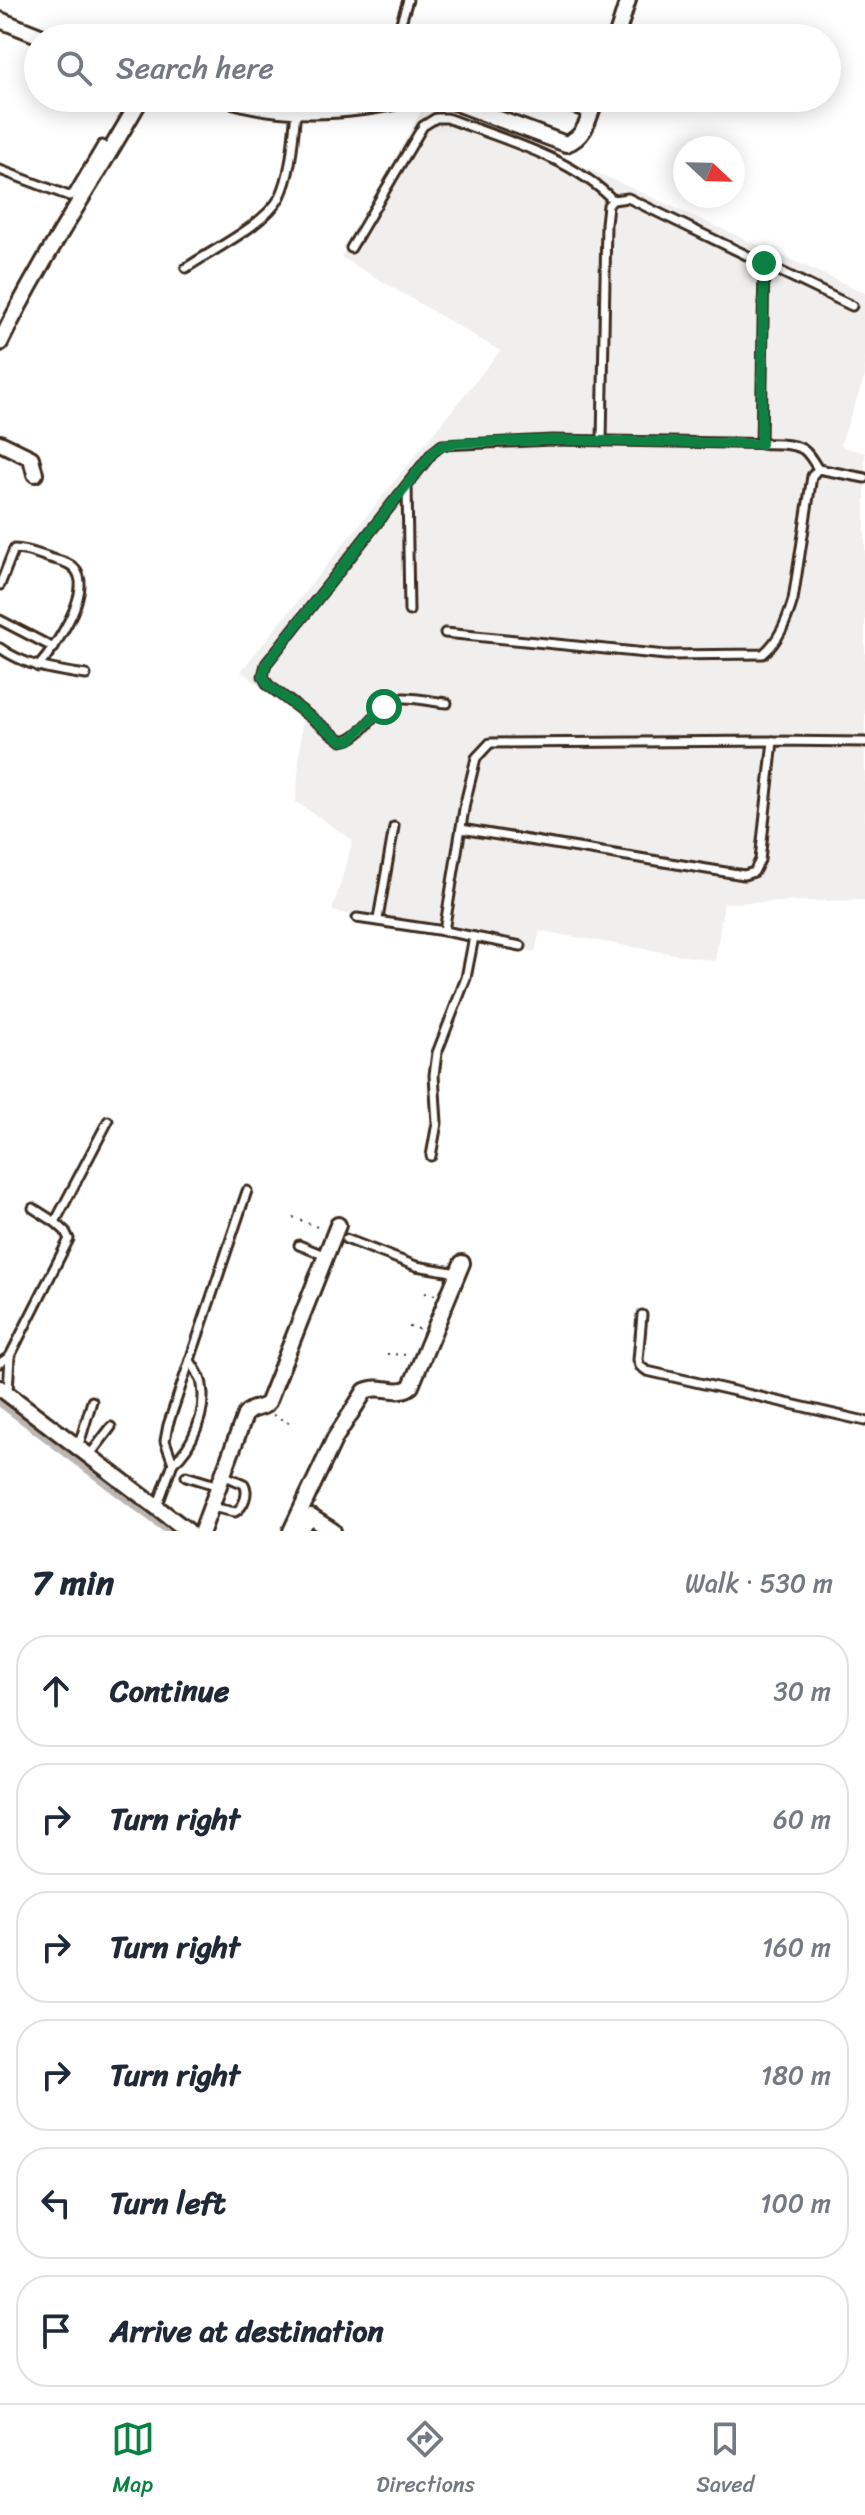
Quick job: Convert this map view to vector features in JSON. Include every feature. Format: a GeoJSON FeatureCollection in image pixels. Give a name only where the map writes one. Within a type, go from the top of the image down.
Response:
{"type":"FeatureCollection","features":[{"type":"Feature","properties":{"kind":"street"},"geometry":{"type":"LineString","coordinates":[[620,24],[628,0]]}},
{"type":"Feature","properties":{"kind":"street"},"geometry":{"type":"LineString","coordinates":[[0,20],[24,30]]}},
{"type":"Feature","properties":{"kind":"street"},"geometry":{"type":"LineString","coordinates":[[0,343],[51,246],[133,112]]}},
{"type":"Feature","properties":{"kind":"street"},"geometry":{"type":"LineString","coordinates":[[497,112],[566,144],[577,140],[590,114]]}},
{"type":"Feature","properties":{"kind":"street"},"geometry":{"type":"LineString","coordinates":[[0,443],[31,458],[35,474]]}},
{"type":"Feature","properties":{"kind":"street"},"geometry":{"type":"LineString","coordinates":[[202,1531],[245,1415],[268,1402],[326,1256],[339,1233]]}},
{"type":"Feature","properties":{"kind":"street"},"geometry":{"type":"LineString","coordinates":[[291,1531],[335,1438],[362,1395],[372,1387],[406,1390],[414,1380],[460,1268]]}},
{"type":"Feature","properties":{"kind":"street"},"geometry":{"type":"LineString","coordinates":[[4,1391],[188,1531]]}},
{"type":"Feature","properties":{"kind":"street"},"geometry":{"type":"LineString","coordinates":[[299,1531],[311,1517],[333,1531]]}},
{"type":"Feature","properties":{"kind":"lane"},"geometry":{"type":"LineString","coordinates":[[400,24],[408,0]]}},
{"type":"Feature","properties":{"kind":"lane"},"geometry":{"type":"LineString","coordinates":[[186,268],[259,220],[279,199],[301,112]]}},
{"type":"Feature","properties":{"kind":"lane"},"geometry":{"type":"LineString","coordinates":[[584,112],[590,114]]}},
{"type":"Feature","properties":{"kind":"lane"},"geometry":{"type":"LineString","coordinates":[[351,248],[423,126],[436,118],[447,118],[565,163],[595,181],[613,200]]}},
{"type":"Feature","properties":{"kind":"lane"},"geometry":{"type":"LineString","coordinates":[[0,170],[69,196],[102,145]]}},
{"type":"Feature","properties":{"kind":"lane"},"geometry":{"type":"LineString","coordinates":[[602,441],[606,224],[608,205],[613,200],[628,198],[852,306]]}},
{"type":"Feature","properties":{"kind":"lane"},"geometry":{"type":"LineString","coordinates":[[761,444],[764,263]]}},
{"type":"Feature","properties":{"kind":"lane"},"geometry":{"type":"LineString","coordinates":[[447,703],[399,698],[384,707],[350,740],[342,741],[268,685],[263,676],[266,664],[407,484],[442,445],[602,441],[796,445],[807,451],[818,469],[865,478]]}},
{"type":"Feature","properties":{"kind":"lane"},"geometry":{"type":"LineString","coordinates":[[445,633],[666,655],[763,654],[772,647],[788,617],[812,476],[818,469]]}},
{"type":"Feature","properties":{"kind":"lane"},"geometry":{"type":"LineString","coordinates":[[407,484],[409,611]]}},
{"type":"Feature","properties":{"kind":"lane"},"geometry":{"type":"LineString","coordinates":[[0,585],[14,549],[24,549],[71,565],[79,574],[74,608],[54,648],[38,667]]}},
{"type":"Feature","properties":{"kind":"lane"},"geometry":{"type":"LineString","coordinates":[[0,620],[54,648]]}},
{"type":"Feature","properties":{"kind":"lane"},"geometry":{"type":"LineString","coordinates":[[0,648],[24,663],[86,675]]}},
{"type":"Feature","properties":{"kind":"lane"},"geometry":{"type":"LineString","coordinates":[[461,829],[744,875],[754,872],[760,860],[773,741]]}},
{"type":"Feature","properties":{"kind":"lane"},"geometry":{"type":"LineString","coordinates":[[444,931],[476,758],[490,743],[865,742]]}},
{"type":"Feature","properties":{"kind":"lane"},"geometry":{"type":"LineString","coordinates":[[378,919],[394,827]]}},
{"type":"Feature","properties":{"kind":"lane"},"geometry":{"type":"LineString","coordinates":[[357,918],[378,919],[521,946]]}},
{"type":"Feature","properties":{"kind":"lane"},"geometry":{"type":"LineString","coordinates":[[431,1156],[437,1123],[434,1075],[437,1053],[466,978],[474,937]]}},
{"type":"Feature","properties":{"kind":"lane"},"geometry":{"type":"LineString","coordinates":[[55,1222],[108,1121]]}},
{"type":"Feature","properties":{"kind":"lane"},"geometry":{"type":"LineString","coordinates":[[173,1463],[165,1441],[166,1432],[247,1191]]}},
{"type":"Feature","properties":{"kind":"lane"},"geometry":{"type":"LineString","coordinates":[[4,1391],[10,1356],[69,1239],[55,1222],[33,1208]]}},
{"type":"Feature","properties":{"kind":"lane"},"geometry":{"type":"LineString","coordinates":[[339,1233],[416,1266],[460,1268]]}},
{"type":"Feature","properties":{"kind":"lane"},"geometry":{"type":"LineString","coordinates":[[299,1245],[326,1256]]}},
{"type":"Feature","properties":{"kind":"lane"},"geometry":{"type":"LineString","coordinates":[[642,1315],[638,1360],[647,1371],[865,1421]]}},
{"type":"Feature","properties":{"kind":"lane"},"geometry":{"type":"LineString","coordinates":[[0,1363],[10,1356]]}},
{"type":"Feature","properties":{"kind":"lane"},"geometry":{"type":"LineString","coordinates":[[157,1508],[173,1463],[189,1447],[203,1402],[203,1386],[191,1362]]}},
{"type":"Feature","properties":{"kind":"lane"},"geometry":{"type":"LineString","coordinates":[[83,1452],[92,1401]]}},
{"type":"Feature","properties":{"kind":"lane"},"geometry":{"type":"LineString","coordinates":[[83,1452],[111,1427]]}},
{"type":"Feature","properties":{"kind":"lane"},"geometry":{"type":"LineString","coordinates":[[186,1476],[244,1484],[246,1494],[235,1512],[211,1507]]}},
{"type":"Feature","properties":{"kind":"path"},"geometry":{"type":"LineString","coordinates":[[293,1217],[339,1233]]}},
{"type":"Feature","properties":{"kind":"path"},"geometry":{"type":"LineString","coordinates":[[387,1354],[425,1355]]}},
{"type":"Feature","properties":{"kind":"shaded area"},"geometry":{"type":"Polygon","coordinates":[[[421,112],[462,112],[865,293],[865,376],[840,446],[865,453],[865,900],[724,903],[715,961],[540,931],[535,952],[332,911],[353,840],[296,802],[302,720],[241,671],[500,351],[341,257],[421,112]]]}},
{"type":"Feature","properties":{"kind":"waterway"},"geometry":{"type":"LineString","coordinates":[[0,1400],[172,1531]]}},
{"type":"Feature","properties":{"kind":"route"},"geometry":{"type":"LineString","coordinates":[[384,707],[350,740],[342,741],[268,685],[263,676],[266,664],[432,453],[442,445],[457,443],[552,440],[761,444],[764,263]]}}]}
